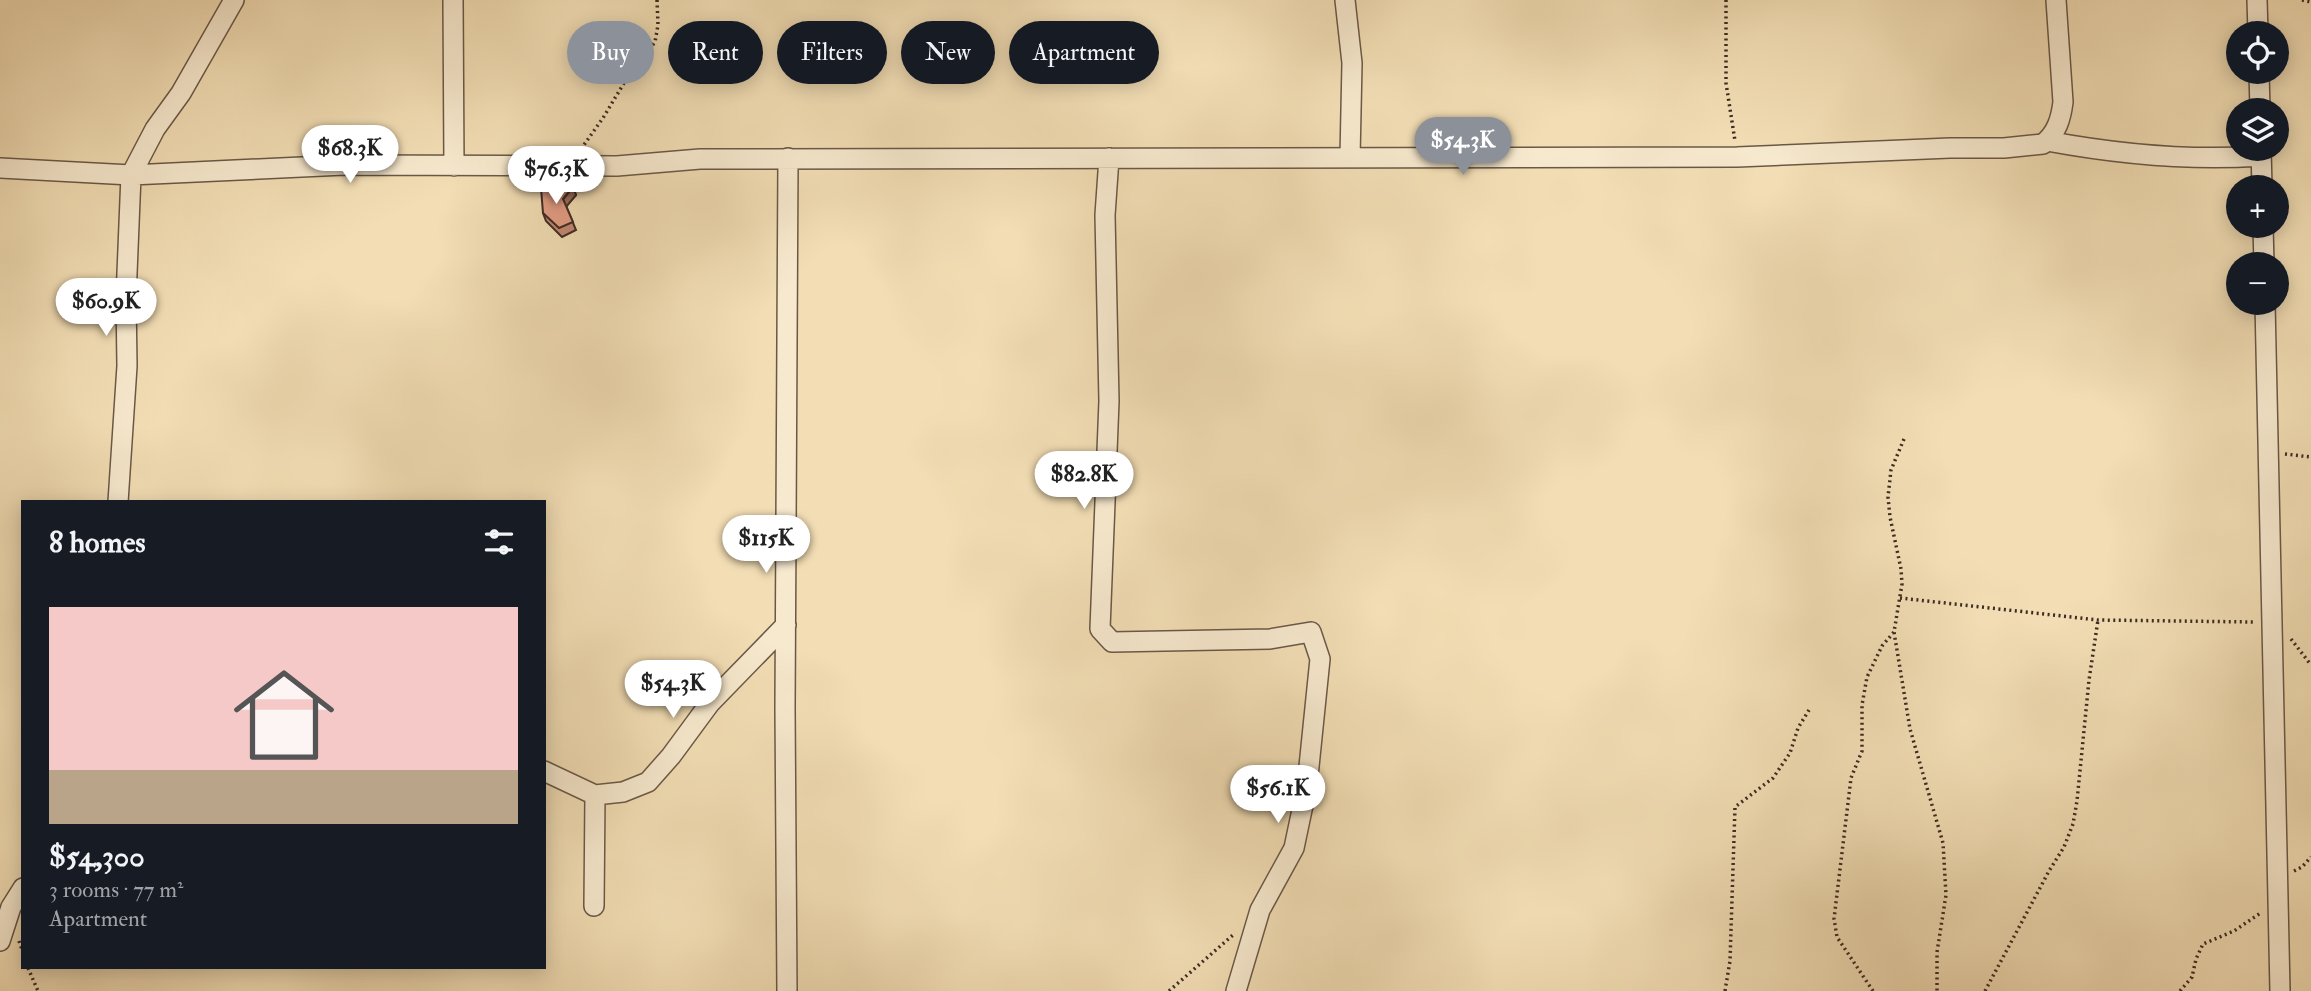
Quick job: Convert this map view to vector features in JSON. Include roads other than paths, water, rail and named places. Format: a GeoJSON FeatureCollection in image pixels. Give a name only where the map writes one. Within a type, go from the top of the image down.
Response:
{"type":"FeatureCollection","features":[{"type":"Feature","properties":{"kind":"street"},"geometry":{"type":"LineString","coordinates":[[118,500],[127,366],[126,298],[131,175],[155,129],[181,93],[234,0]]}},
{"type":"Feature","properties":{"kind":"street"},"geometry":{"type":"LineString","coordinates":[[453,0],[454,166]]}},
{"type":"Feature","properties":{"kind":"street"},"geometry":{"type":"LineString","coordinates":[[1345,0],[1353,63],[1350,157]]}},
{"type":"Feature","properties":{"kind":"street"},"geometry":{"type":"LineString","coordinates":[[0,168],[131,175],[344,165],[617,166],[700,159],[1737,157],[2004,148],[2043,144],[2060,119],[2063,102],[2056,0]]}},
{"type":"Feature","properties":{"kind":"street"},"geometry":{"type":"LineString","coordinates":[[2257,0],[2258,21]]}},
{"type":"Feature","properties":{"kind":"street"},"geometry":{"type":"LineString","coordinates":[[2047,141],[2189,158],[2226,159]]}},
{"type":"Feature","properties":{"kind":"street"},"geometry":{"type":"LineString","coordinates":[[787,991],[788,158]]}},
{"type":"Feature","properties":{"kind":"street"},"geometry":{"type":"LineString","coordinates":[[1109,158],[1105,215],[1109,401],[1100,629],[1112,642],[1270,639],[1311,632],[1320,659],[1307,786],[1294,848],[1260,910],[1236,991]]}},
{"type":"Feature","properties":{"kind":"street"},"geometry":{"type":"LineString","coordinates":[[2265,315],[2280,991]]}},
{"type":"Feature","properties":{"kind":"street"},"geometry":{"type":"LineString","coordinates":[[546,772],[595,795],[623,792],[648,782],[710,703],[786,625]]}},
{"type":"Feature","properties":{"kind":"street"},"geometry":{"type":"LineString","coordinates":[[594,906],[595,795]]}},
{"type":"Feature","properties":{"kind":"street"},"geometry":{"type":"LineString","coordinates":[[0,941],[11,907],[21,891]]}}]}
